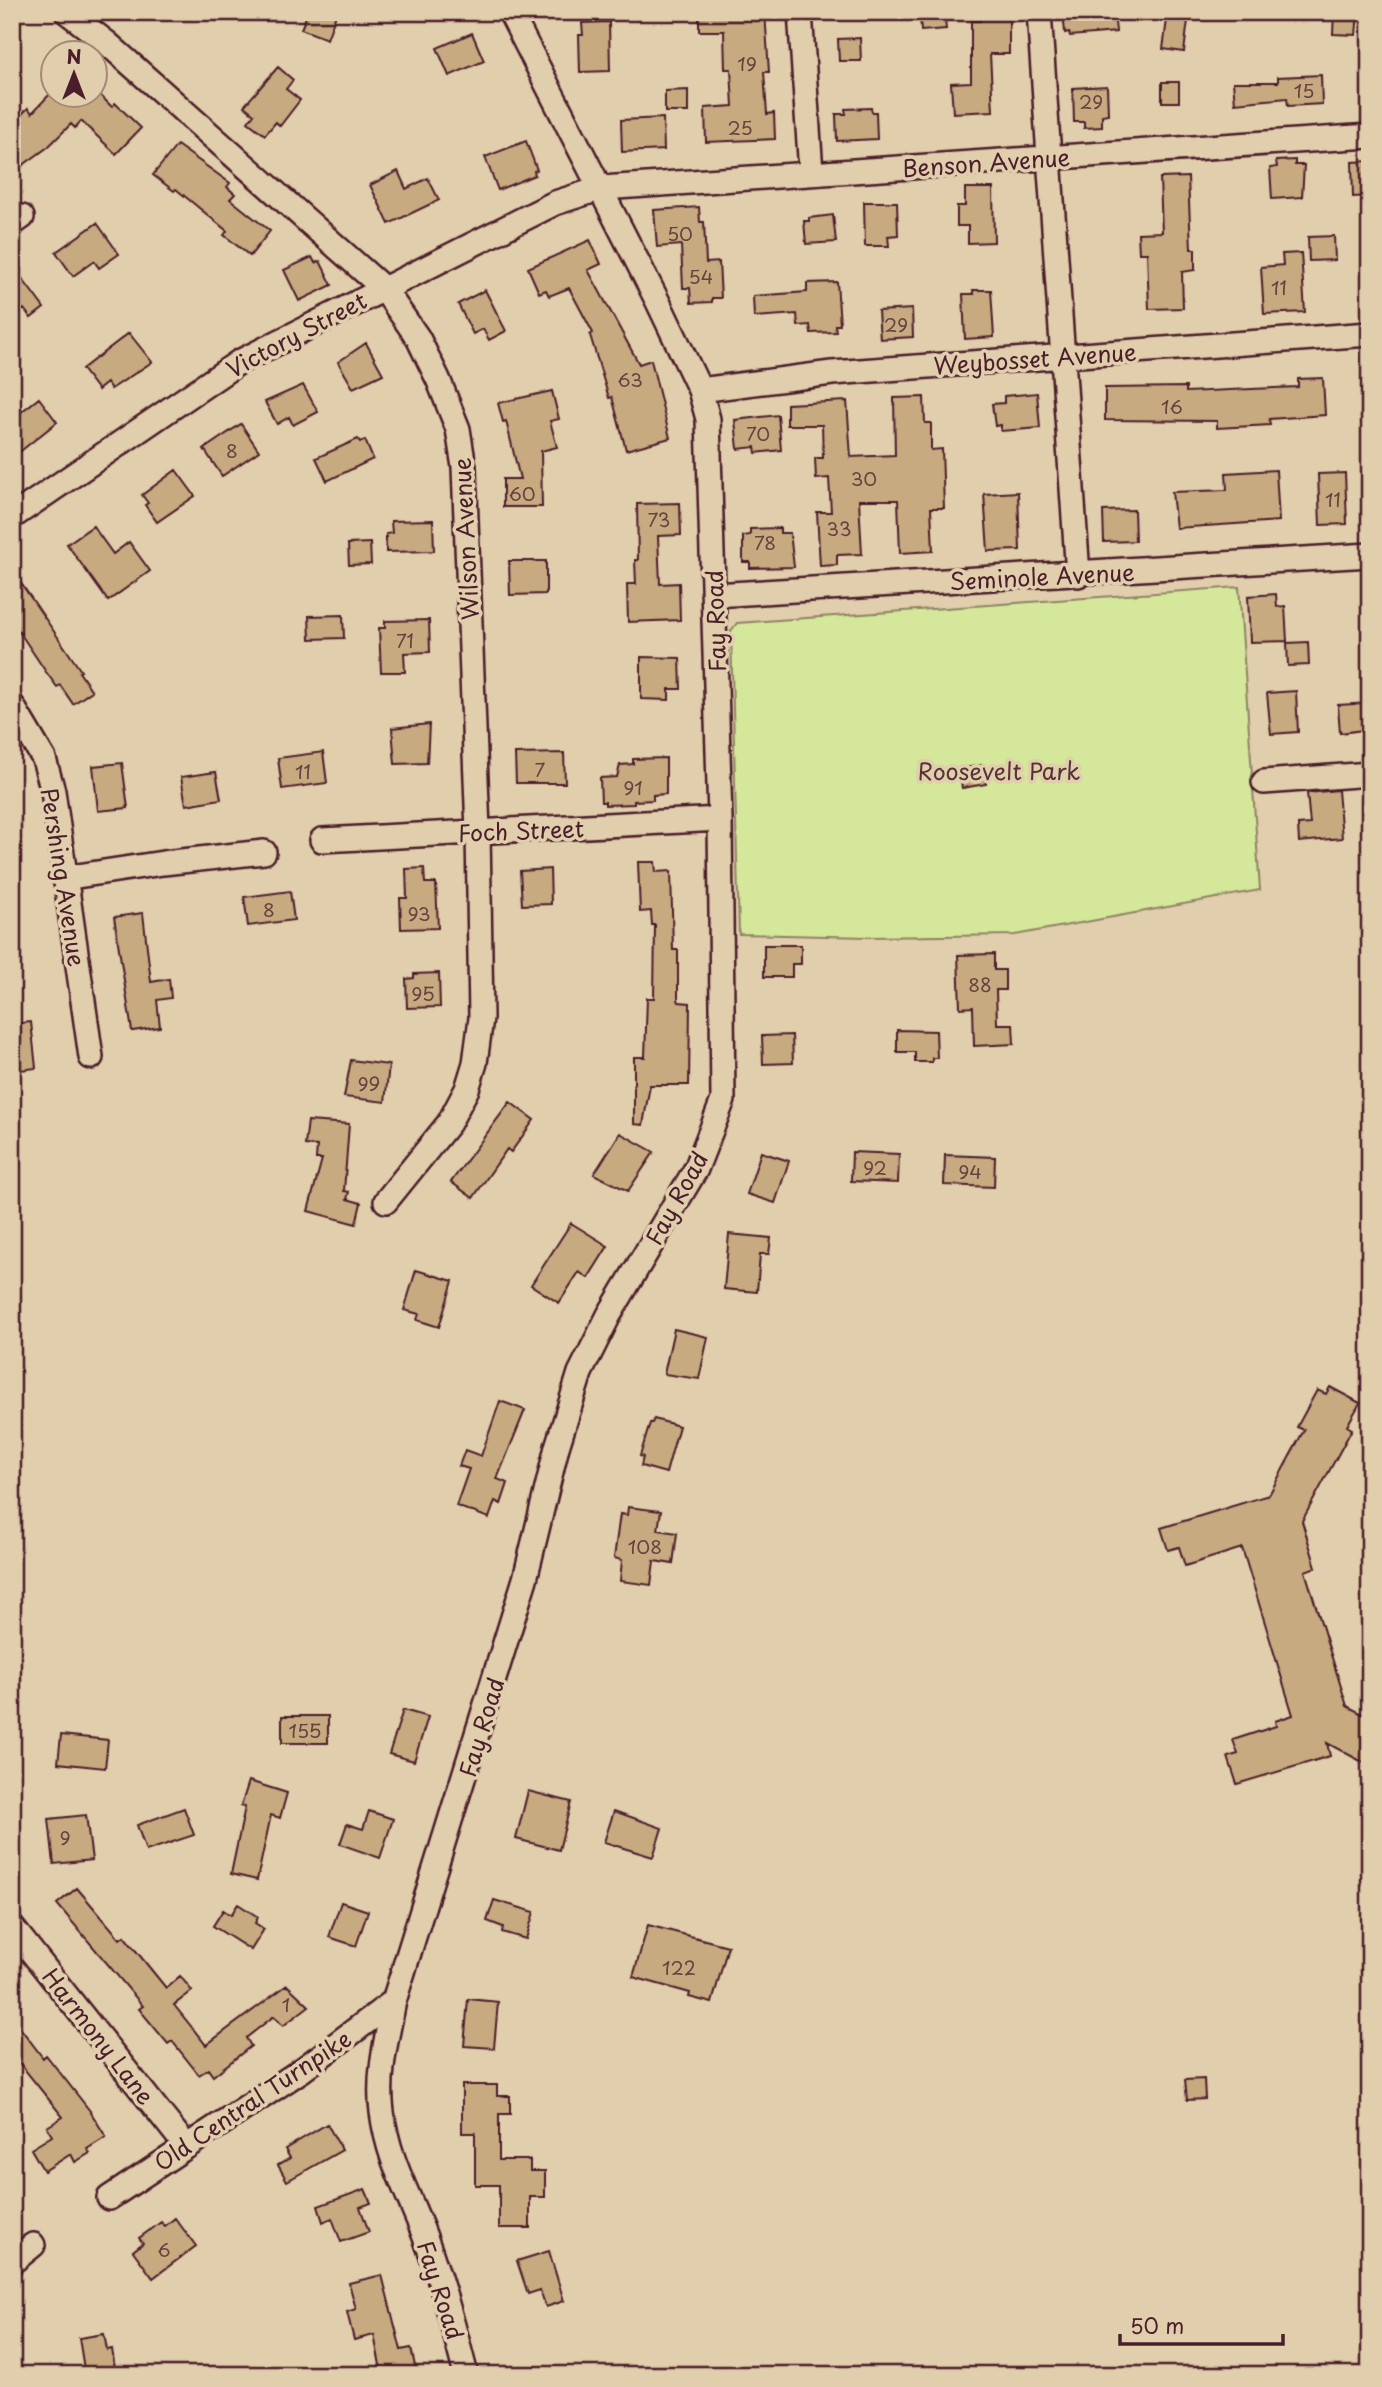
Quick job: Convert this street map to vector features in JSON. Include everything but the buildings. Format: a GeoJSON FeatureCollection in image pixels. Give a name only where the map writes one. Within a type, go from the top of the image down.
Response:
{"type":"FeatureCollection","features":[{"type":"Feature","properties":{"kind":"street","name":"Wilson Avenue"},"geometry":{"type":"LineString","coordinates":[[67,12],[118,52],[384,289],[418,338],[458,429],[466,506],[478,831],[481,1018],[475,1063],[467,1089],[449,1123],[386,1200]]}},
{"type":"Feature","properties":{"kind":"street","name":"Fay Road"},"geometry":{"type":"LineString","coordinates":[[466,2375],[424,2235],[393,2166],[384,2122],[380,2078],[394,2001],[525,1580],[557,1447],[580,1373],[608,1315],[696,1168],[723,1100],[720,819],[708,419],[700,390],[601,188],[510,12]]}},
{"type":"Feature","properties":{"kind":"street"},"geometry":{"type":"LineString","coordinates":[[800,12],[811,173]]}},
{"type":"Feature","properties":{"kind":"street"},"geometry":{"type":"LineString","coordinates":[[1039,12],[1078,575]]}},
{"type":"Feature","properties":{"kind":"street","name":"Benson Avenue"},"geometry":{"type":"LineString","coordinates":[[601,188],[1370,136]]}},
{"type":"Feature","properties":{"kind":"street","name":"Victory Street"},"geometry":{"type":"LineString","coordinates":[[12,517],[239,362],[555,203],[601,188]]}},
{"type":"Feature","properties":{"kind":"street","name":"Weybosset Avenue"},"geometry":{"type":"LineString","coordinates":[[700,390],[832,373],[1370,334]]}},
{"type":"Feature","properties":{"kind":"street","name":"Seminole Avenue"},"geometry":{"type":"LineString","coordinates":[[714,595],[1078,575],[1370,555]]}},
{"type":"Feature","properties":{"kind":"street","name":"Pershing Avenue"},"geometry":{"type":"LineString","coordinates":[[12,705],[44,760],[53,791],[91,1057]]}},
{"type":"Feature","properties":{"kind":"street"},"geometry":{"type":"LineString","coordinates":[[1264,782],[1370,774]]}},
{"type":"Feature","properties":{"kind":"street","name":"Foch Street"},"geometry":{"type":"LineString","coordinates":[[322,840],[478,831],[617,827],[720,819]]}},
{"type":"Feature","properties":{"kind":"street"},"geometry":{"type":"LineString","coordinates":[[64,878],[163,863],[264,852]]}},
{"type":"Feature","properties":{"kind":"street","name":"Harmony Lane"},"geometry":{"type":"LineString","coordinates":[[12,1927],[186,2146]]}},
{"type":"Feature","properties":{"kind":"street","name":"Old Central Turnpike"},"geometry":{"type":"LineString","coordinates":[[109,2198],[302,2070],[394,2001]]}},
{"type":"Feature","properties":{"kind":"street"},"geometry":{"type":"LineString","coordinates":[[12,2262],[33,2245]]}},
{"type":"Feature","properties":{"kind":"green space","name":"Roosevelt Park"},"geometry":{"type":"Polygon","coordinates":[[[1239,587],[1260,890],[1015,935],[868,937],[739,934],[731,631],[737,623],[1239,587]]]}}]}
